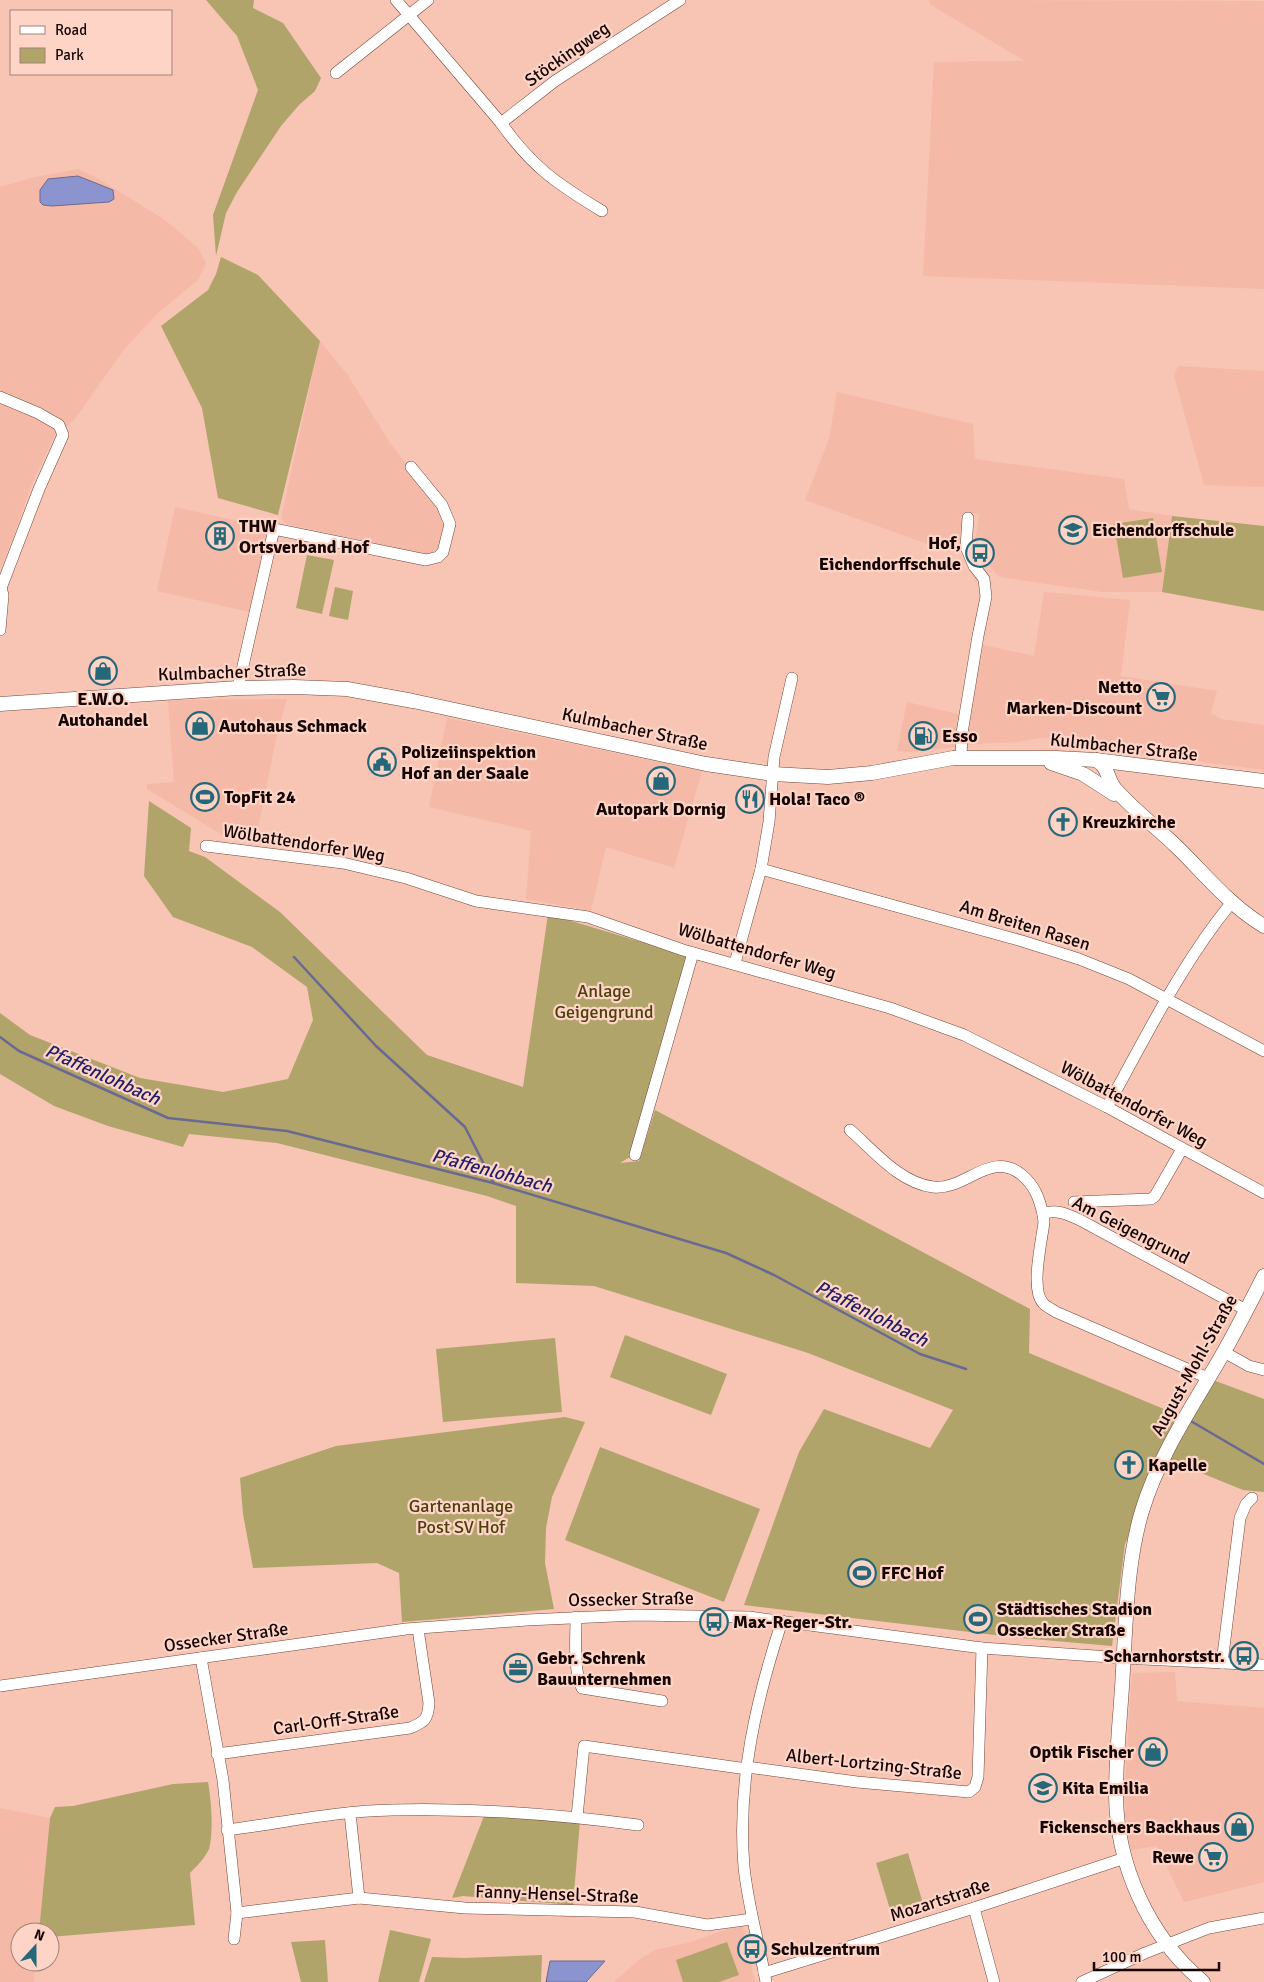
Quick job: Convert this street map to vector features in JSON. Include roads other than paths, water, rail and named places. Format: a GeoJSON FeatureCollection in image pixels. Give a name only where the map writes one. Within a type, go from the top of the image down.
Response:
{"type":"FeatureCollection","features":[{"type":"Feature","properties":{"kind":"main road","name":"Kulmbacher Straße"},"geometry":{"type":"LineString","coordinates":[[0,704],[238,688],[324,688],[374,693],[706,764],[773,774],[828,777],[863,774],[961,758],[1035,758],[1096,760],[1264,781]]}},
{"type":"Feature","properties":{"kind":"main road"},"geometry":{"type":"LineString","coordinates":[[1035,758],[1071,769],[1092,779],[1149,820]]}},
{"type":"Feature","properties":{"kind":"main road"},"geometry":{"type":"LineString","coordinates":[[1096,760],[1106,768],[1110,782],[1116,790],[1232,902],[1264,926]]}},
{"type":"Feature","properties":{"kind":"main road","name":"August-Mohl-Straße"},"geometry":{"type":"LineString","coordinates":[[1203,1982],[1187,1968],[1167,1944],[1144,1908],[1125,1858],[1119,1830],[1116,1792],[1131,1569],[1142,1511],[1163,1461],[1185,1417],[1224,1352],[1264,1276]]}},
{"type":"Feature","properties":{"kind":"street"},"geometry":{"type":"LineString","coordinates":[[396,0],[538,168],[566,189],[602,211]]}},
{"type":"Feature","properties":{"kind":"street"},"geometry":{"type":"LineString","coordinates":[[336,73],[428,0]]}},
{"type":"Feature","properties":{"kind":"street","name":"Stöckingweg"},"geometry":{"type":"LineString","coordinates":[[501,123],[555,81],[680,0]]}},
{"type":"Feature","properties":{"kind":"street"},"geometry":{"type":"LineString","coordinates":[[0,397],[38,413],[60,425],[63,435],[39,489],[1,587],[4,595],[0,630]]}},
{"type":"Feature","properties":{"kind":"street"},"geometry":{"type":"LineString","coordinates":[[238,688],[274,529],[426,560],[438,557],[443,552],[450,524],[447,513],[411,467]]}},
{"type":"Feature","properties":{"kind":"street"},"geometry":{"type":"LineString","coordinates":[[961,758],[962,733],[986,598],[984,579],[974,566],[966,547],[968,518]]}},
{"type":"Feature","properties":{"kind":"street"},"geometry":{"type":"LineString","coordinates":[[735,963],[761,869],[769,822],[774,757],[792,678]]}},
{"type":"Feature","properties":{"kind":"street","name":"Wölbattendorfer Weg"},"geometry":{"type":"LineString","coordinates":[[206,846],[343,863],[406,878],[476,901],[588,917],[693,953],[735,963],[890,1008],[964,1035],[1107,1107],[1264,1193]]}},
{"type":"Feature","properties":{"kind":"street","name":"Am Breiten Rasen"},"geometry":{"type":"LineString","coordinates":[[761,869],[1044,947],[1111,971],[1264,1052]]}},
{"type":"Feature","properties":{"kind":"street"},"geometry":{"type":"LineString","coordinates":[[1107,1107],[1167,999],[1202,941],[1232,902]]}},
{"type":"Feature","properties":{"kind":"street"},"geometry":{"type":"LineString","coordinates":[[635,1155],[693,953]]}},
{"type":"Feature","properties":{"kind":"street"},"geometry":{"type":"LineString","coordinates":[[850,1130],[904,1177],[935,1188],[956,1184],[984,1169],[1007,1166],[1029,1181],[1039,1197],[1043,1214]]}},
{"type":"Feature","properties":{"kind":"street","name":"Am Geigengrund"},"geometry":{"type":"LineString","coordinates":[[1074,1202],[1151,1199],[1155,1196],[1182,1148]]}},
{"type":"Feature","properties":{"kind":"street","name":"Am Geigengrund"},"geometry":{"type":"LineString","coordinates":[[1037,1305],[1037,1283],[1044,1222],[1043,1214],[1056,1212],[1080,1220],[1246,1310]]}},
{"type":"Feature","properties":{"kind":"street"},"geometry":{"type":"LineString","coordinates":[[1038,1293],[1043,1303],[1056,1312],[1208,1378]]}},
{"type":"Feature","properties":{"kind":"street"},"geometry":{"type":"LineString","coordinates":[[1224,1352],[1249,1366],[1264,1370]]}},
{"type":"Feature","properties":{"kind":"street"},"geometry":{"type":"LineString","coordinates":[[1222,1663],[1240,1518],[1246,1504],[1252,1498]]}},
{"type":"Feature","properties":{"kind":"street","name":"Ossecker Straße"},"geometry":{"type":"LineString","coordinates":[[0,1686],[418,1629],[576,1617],[702,1615],[750,1617],[982,1648],[1264,1665]]}},
{"type":"Feature","properties":{"kind":"street"},"geometry":{"type":"LineString","coordinates":[[576,1617],[577,1670],[578,1681],[582,1688],[662,1701]]}},
{"type":"Feature","properties":{"kind":"street"},"geometry":{"type":"LineString","coordinates":[[765,1978],[752,1919],[744,1866],[744,1807],[747,1768],[755,1713],[782,1621]]}},
{"type":"Feature","properties":{"kind":"street","name":"Carl-Orff-Straße"},"geometry":{"type":"LineString","coordinates":[[217,1754],[410,1728],[422,1723],[428,1713],[429,1703],[418,1629]]}},
{"type":"Feature","properties":{"kind":"street","name":"Albert-Lortzing-Straße"},"geometry":{"type":"LineString","coordinates":[[747,1768],[856,1782],[969,1792],[975,1787],[978,1777],[982,1648]]}},
{"type":"Feature","properties":{"kind":"street"},"geometry":{"type":"LineString","coordinates":[[202,1658],[217,1754],[223,1780],[237,1913],[234,1939]]}},
{"type":"Feature","properties":{"kind":"street"},"geometry":{"type":"LineString","coordinates":[[577,1817],[584,1746],[747,1768]]}},
{"type":"Feature","properties":{"kind":"street"},"geometry":{"type":"LineString","coordinates":[[227,1830],[350,1813],[401,1810],[528,1812],[638,1825]]}},
{"type":"Feature","properties":{"kind":"street"},"geometry":{"type":"LineString","coordinates":[[350,1813],[359,1898]]}},
{"type":"Feature","properties":{"kind":"street","name":"Mozartstraße"},"geometry":{"type":"LineString","coordinates":[[765,1978],[1125,1858]]}},
{"type":"Feature","properties":{"kind":"street","name":"Fanny-Hensel-Straße"},"geometry":{"type":"LineString","coordinates":[[237,1913],[359,1898],[465,1908],[635,1912],[707,1925],[752,1919]]}},
{"type":"Feature","properties":{"kind":"street"},"geometry":{"type":"LineString","coordinates":[[974,1908],[994,1982]]}},
{"type":"Feature","properties":{"kind":"street"},"geometry":{"type":"LineString","coordinates":[[1082,1982],[1167,1944],[1216,1926],[1264,1918]]}},
{"type":"Feature","properties":{"kind":"water"},"geometry":{"type":"Polygon","coordinates":[[[78,176],[113,190],[114,199],[109,202],[52,206],[43,205],[40,202],[40,190],[48,179],[78,176]]]}},
{"type":"Feature","properties":{"kind":"water"},"geometry":{"type":"Polygon","coordinates":[[[550,1961],[605,1961],[586,1982],[546,1982],[550,1961]]]}},
{"type":"Feature","properties":{"kind":"waterway"},"geometry":{"type":"LineString","coordinates":[[294,957],[376,1046],[465,1127],[493,1182]]}},
{"type":"Feature","properties":{"kind":"waterway","name":"Pfaffenlohbach"},"geometry":{"type":"LineString","coordinates":[[0,1037],[19,1051],[168,1118],[287,1131],[493,1183],[726,1253],[774,1275],[920,1354],[966,1369]]}},
{"type":"Feature","properties":{"kind":"waterway","name":"Pfaffenlohbach"},"geometry":{"type":"LineString","coordinates":[[1189,1420],[1264,1464]]}},
{"type":"Feature","properties":{"kind":"place","name":"Eichendorffschule"},"geometry":{"type":"Point","coordinates":[1073,530]}},
{"type":"Feature","properties":{"kind":"place","name":"THW Ortsverband Hof"},"geometry":{"type":"Point","coordinates":[220,536]}},
{"type":"Feature","properties":{"kind":"place","name":"Hof, Eichendorffschule"},"geometry":{"type":"Point","coordinates":[980,553]}},
{"type":"Feature","properties":{"kind":"place","name":"E.W.O. Autohandel"},"geometry":{"type":"Point","coordinates":[103,671]}},
{"type":"Feature","properties":{"kind":"place","name":"Netto Marken-Discount"},"geometry":{"type":"Point","coordinates":[1161,697]}},
{"type":"Feature","properties":{"kind":"place","name":"Autohaus Schmack"},"geometry":{"type":"Point","coordinates":[200,726]}},
{"type":"Feature","properties":{"kind":"place","name":"Esso"},"geometry":{"type":"Point","coordinates":[923,736]}},
{"type":"Feature","properties":{"kind":"place","name":"Polizeiinspektion Hof an der Saale"},"geometry":{"type":"Point","coordinates":[382,762]}},
{"type":"Feature","properties":{"kind":"place","name":"Autopark Dornig"},"geometry":{"type":"Point","coordinates":[661,781]}},
{"type":"Feature","properties":{"kind":"place","name":"TopFit 24"},"geometry":{"type":"Point","coordinates":[205,797]}},
{"type":"Feature","properties":{"kind":"place","name":"Hola! Taco ®"},"geometry":{"type":"Point","coordinates":[750,799]}},
{"type":"Feature","properties":{"kind":"place","name":"Kreuzkirche"},"geometry":{"type":"Point","coordinates":[1063,822]}},
{"type":"Feature","properties":{"kind":"place","name":"Kapelle"},"geometry":{"type":"Point","coordinates":[1129,1465]}},
{"type":"Feature","properties":{"kind":"place","name":"FFC Hof"},"geometry":{"type":"Point","coordinates":[862,1573]}},
{"type":"Feature","properties":{"kind":"place","name":"Städtisches Stadion Ossecker Straße"},"geometry":{"type":"Point","coordinates":[978,1619]}},
{"type":"Feature","properties":{"kind":"place","name":"Max-Reger-Str."},"geometry":{"type":"Point","coordinates":[714,1622]}},
{"type":"Feature","properties":{"kind":"place","name":"Scharnhorststr."},"geometry":{"type":"Point","coordinates":[1244,1656]}},
{"type":"Feature","properties":{"kind":"place","name":"Gebr. Schrenk Bauunternehmen"},"geometry":{"type":"Point","coordinates":[518,1668]}},
{"type":"Feature","properties":{"kind":"place","name":"Optik Fischer"},"geometry":{"type":"Point","coordinates":[1153,1752]}},
{"type":"Feature","properties":{"kind":"place","name":"Kita Emilia"},"geometry":{"type":"Point","coordinates":[1043,1788]}},
{"type":"Feature","properties":{"kind":"place","name":"Fickenschers Backhaus"},"geometry":{"type":"Point","coordinates":[1239,1827]}},
{"type":"Feature","properties":{"kind":"place","name":"Rewe"},"geometry":{"type":"Point","coordinates":[1213,1857]}},
{"type":"Feature","properties":{"kind":"place","name":"Schulzentrum"},"geometry":{"type":"Point","coordinates":[752,1949]}},
{"type":"Feature","properties":{"kind":"park label","name":"Anlage Geigengrund"},"geometry":{"type":"Point","coordinates":[604,1001]}},
{"type":"Feature","properties":{"kind":"park label","name":"Gartenanlage Post SV Hof"},"geometry":{"type":"Point","coordinates":[461,1516]}}]}
